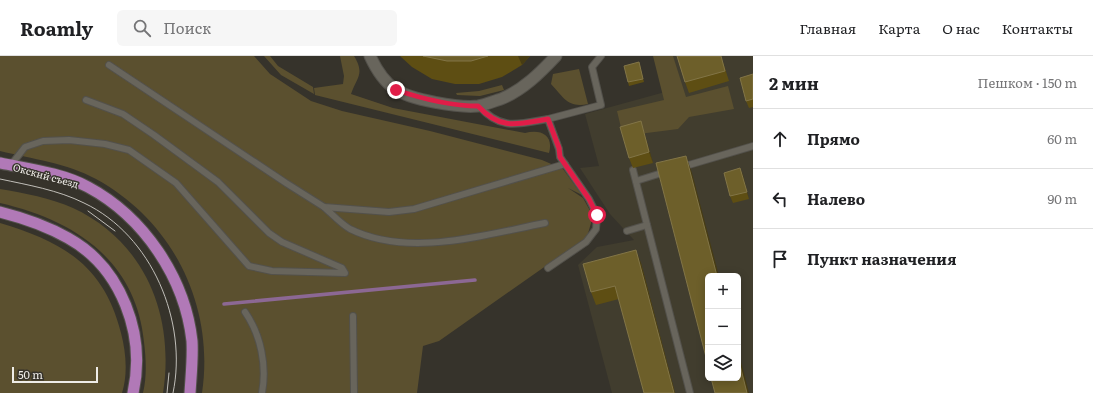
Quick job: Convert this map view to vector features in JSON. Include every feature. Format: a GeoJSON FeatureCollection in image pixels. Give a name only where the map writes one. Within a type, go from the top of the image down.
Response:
{"type":"FeatureCollection","features":[{"type":"Feature","properties":{"kind":"main road","name":"Окский съезд"},"geometry":{"type":"LineString","coordinates":[[6,164],[66,178],[88,187],[115,205],[141,229],[160,253],[174,281],[185,311],[192,341],[190,393]]}},
{"type":"Feature","properties":{"kind":"main road"},"geometry":{"type":"LineString","coordinates":[[0,212],[30,220],[69,238],[93,257],[107,272],[124,300],[133,329],[137,363],[133,393]]}},
{"type":"Feature","properties":{"kind":"street"},"geometry":{"type":"LineString","coordinates":[[370,56],[384,79],[396,90],[422,99],[459,106],[478,106],[502,98],[536,78],[556,56]]}},
{"type":"Feature","properties":{"kind":"lane"},"geometry":{"type":"LineString","coordinates":[[478,106],[489,117],[499,122],[518,124],[548,119],[601,105],[592,67],[601,56]]}},
{"type":"Feature","properties":{"kind":"lane"},"geometry":{"type":"LineString","coordinates":[[109,65],[324,207],[348,228],[381,241],[424,244],[545,223]]}},
{"type":"Feature","properties":{"kind":"lane"},"geometry":{"type":"LineString","coordinates":[[6,164],[25,148],[44,141],[69,140],[105,144],[129,150],[176,183],[250,266],[272,272],[345,273],[342,268],[282,242],[269,233],[218,182],[154,135],[122,114],[86,100]]}},
{"type":"Feature","properties":{"kind":"lane"},"geometry":{"type":"LineString","coordinates":[[548,119],[559,148],[560,157],[589,199],[597,215],[596,229],[586,242],[548,268]]}},
{"type":"Feature","properties":{"kind":"lane"},"geometry":{"type":"LineString","coordinates":[[636,181],[753,146]]}},
{"type":"Feature","properties":{"kind":"lane"},"geometry":{"type":"LineString","coordinates":[[324,207],[389,212],[414,208],[565,164]]}},
{"type":"Feature","properties":{"kind":"lane"},"geometry":{"type":"LineString","coordinates":[[633,170],[690,393]]}},
{"type":"Feature","properties":{"kind":"lane"},"geometry":{"type":"LineString","coordinates":[[627,231],[647,225]]}},
{"type":"Feature","properties":{"kind":"lane"},"geometry":{"type":"LineString","coordinates":[[246,312],[252,321],[259,340],[263,358],[262,393]]}},
{"type":"Feature","properties":{"kind":"lane"},"geometry":{"type":"LineString","coordinates":[[353,316],[354,393]]}},
{"type":"Feature","properties":{"kind":"shaded area"},"geometry":{"type":"Polygon","coordinates":[[[0,56],[254,56],[270,74],[311,101],[342,111],[430,131],[542,160],[563,169],[582,195],[568,188],[583,198],[593,216],[587,237],[439,341],[423,346],[417,393],[202,393],[204,361],[202,329],[194,298],[183,269],[167,242],[147,218],[123,197],[96,179],[61,165],[0,151],[0,56]]]}},
{"type":"Feature","properties":{"kind":"shaded area"},"geometry":{"type":"Polygon","coordinates":[[[264,56],[270,56],[278,66],[313,87],[314,94],[281,75],[264,56]]]}},
{"type":"Feature","properties":{"kind":"shaded area"},"geometry":{"type":"Polygon","coordinates":[[[340,56],[354,56],[359,67],[359,75],[351,94],[393,108],[525,133],[541,133],[548,138],[550,142],[549,153],[315,95],[314,88],[343,84],[344,76],[340,56]]]}},
{"type":"Feature","properties":{"kind":"shaded area"},"geometry":{"type":"Polygon","coordinates":[[[653,56],[673,56],[686,97],[728,86],[734,109],[689,117],[678,129],[623,136],[617,111],[664,100],[653,56]]]}},
{"type":"Feature","properties":{"kind":"shaded area"},"geometry":{"type":"Polygon","coordinates":[[[656,56],[753,56],[753,393],[612,393],[578,265],[597,247],[634,240],[610,214],[580,168],[599,166],[585,114],[665,92],[656,56]]]}},
{"type":"Feature","properties":{"kind":"shaded area"},"geometry":{"type":"Polygon","coordinates":[[[579,69],[588,104],[576,105],[567,101],[551,84],[553,74],[579,69]]]}},
{"type":"Feature","properties":{"kind":"shaded area"},"geometry":{"type":"Polygon","coordinates":[[[502,85],[504,90],[480,96],[457,95],[456,93],[479,91],[502,85]]]}},
{"type":"Feature","properties":{"kind":"shaded area"},"geometry":{"type":"Polygon","coordinates":[[[0,189],[28,194],[65,204],[73,208],[98,223],[120,241],[137,261],[150,285],[159,310],[164,337],[166,365],[163,393],[143,393],[146,374],[146,361],[139,313],[129,288],[114,266],[97,248],[76,233],[53,220],[27,210],[0,203],[0,189]]]}},
{"type":"Feature","properties":{"kind":"shaded area"},"geometry":{"type":"Polygon","coordinates":[[[0,223],[23,230],[61,248],[78,260],[92,273],[104,290],[114,310],[121,333],[126,363],[122,393],[0,393],[0,223]]]}},
{"type":"Feature","properties":{"kind":"building"},"geometry":{"type":"Polygon","coordinates":[[[423,56],[488,56],[471,61],[447,61],[423,56]]]}},
{"type":"Feature","properties":{"kind":"building"},"geometry":{"type":"Polygon","coordinates":[[[677,56],[721,56],[725,71],[685,82],[677,56]]]}},
{"type":"Feature","properties":{"kind":"building"},"geometry":{"type":"Polygon","coordinates":[[[639,62],[643,79],[628,82],[624,66],[639,62]]]}},
{"type":"Feature","properties":{"kind":"building"},"geometry":{"type":"Polygon","coordinates":[[[753,74],[753,99],[746,101],[740,78],[753,74]]]}},
{"type":"Feature","properties":{"kind":"building"},"geometry":{"type":"Polygon","coordinates":[[[641,121],[649,152],[629,158],[620,127],[641,121]]]}},
{"type":"Feature","properties":{"kind":"building"},"geometry":{"type":"Polygon","coordinates":[[[686,156],[716,273],[705,273],[705,353],[656,163],[686,156]]]}},
{"type":"Feature","properties":{"kind":"building"},"geometry":{"type":"Polygon","coordinates":[[[740,168],[747,192],[730,196],[724,173],[740,168]]]}},
{"type":"Feature","properties":{"kind":"building"},"geometry":{"type":"Polygon","coordinates":[[[636,250],[674,393],[644,393],[615,286],[591,292],[583,264],[636,250]]]}},
{"type":"Feature","properties":{"kind":"building"},"geometry":{"type":"Polygon","coordinates":[[[741,369],[747,393],[715,393],[712,381],[741,381],[741,369]]]}},
{"type":"Feature","properties":{"kind":"waterway"},"geometry":{"type":"LineString","coordinates":[[224,304],[475,280]]}},
{"type":"Feature","properties":{"kind":"tram line"},"geometry":{"type":"LineString","coordinates":[[0,179],[43,188],[74,198],[108,217],[129,236],[146,258],[160,283],[169,310],[175,338],[176,366],[173,393]]}},
{"type":"Feature","properties":{"kind":"tram line"},"geometry":{"type":"LineString","coordinates":[[88,211],[115,231]]}},
{"type":"Feature","properties":{"kind":"tram line"},"geometry":{"type":"LineString","coordinates":[[167,393],[169,373]]}},
{"type":"Feature","properties":{"kind":"route"},"geometry":{"type":"LineString","coordinates":[[396,90],[422,99],[459,106],[478,106],[489,117],[499,122],[518,124],[548,119],[559,148],[560,157],[589,199],[597,215]]}}]}
